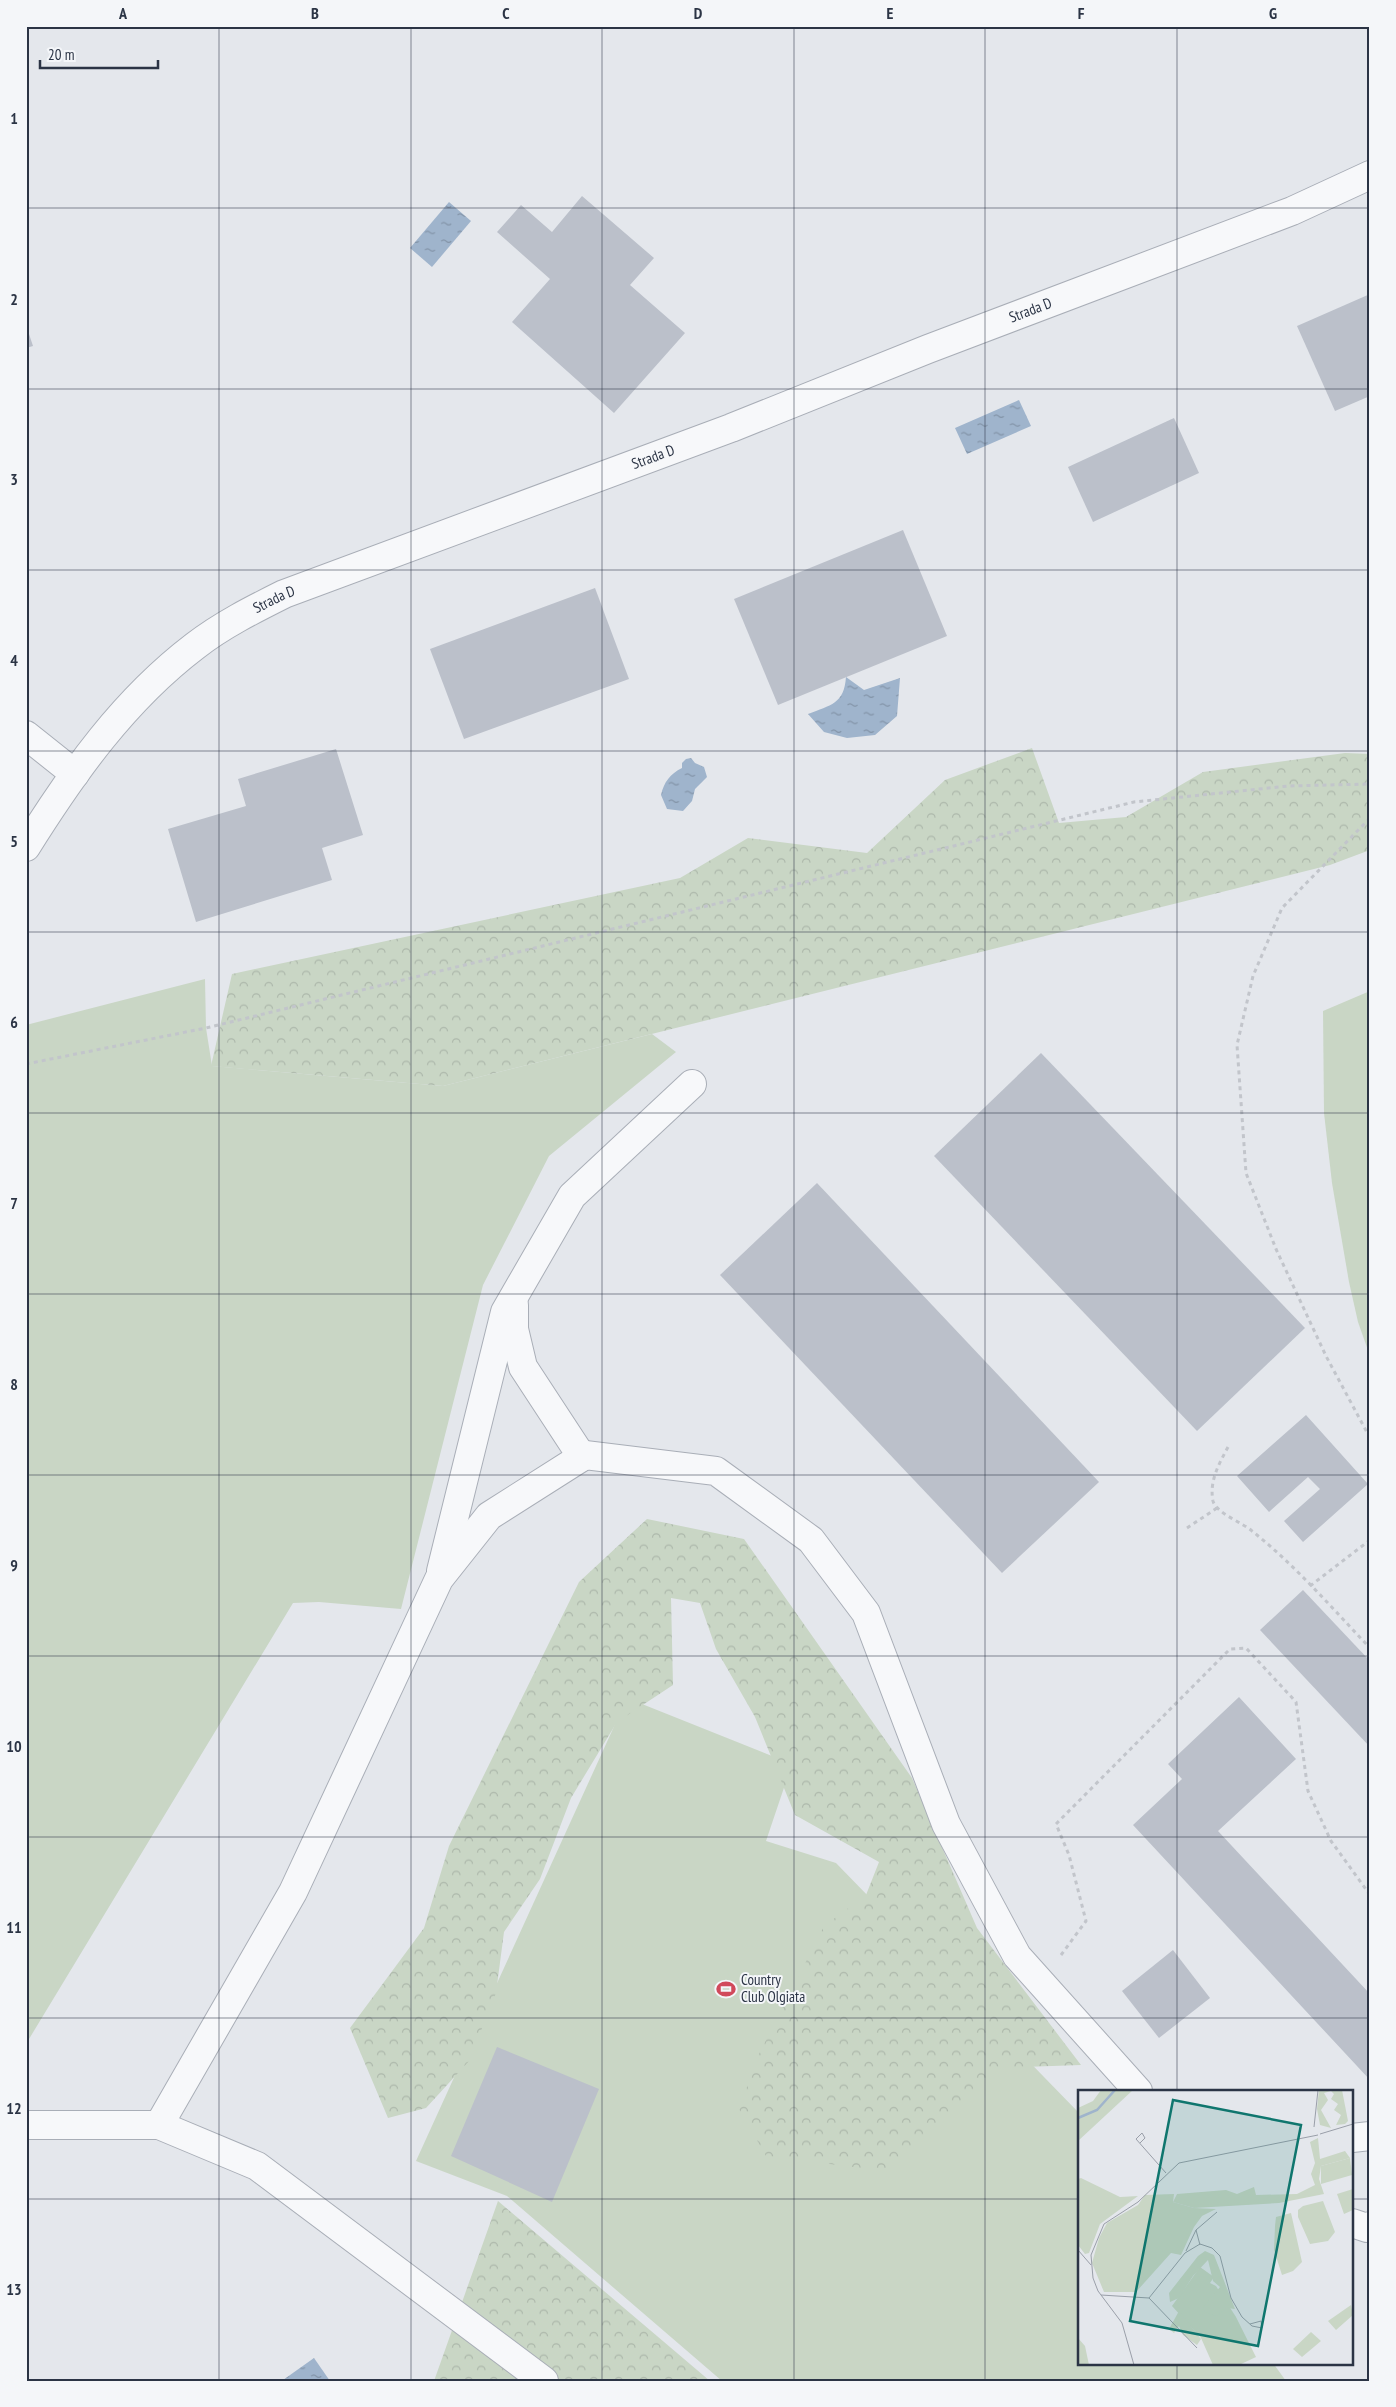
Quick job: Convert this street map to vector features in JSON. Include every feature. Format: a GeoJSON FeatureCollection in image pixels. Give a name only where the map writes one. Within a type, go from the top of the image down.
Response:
{"type":"FeatureCollection","features":[{"type":"Feature","properties":{"kind":"street","name":"Strada D"},"geometry":{"type":"LineString","coordinates":[[26,847],[54,802],[98,741],[157,678],[196,645],[243,615],[284,594],[731,428],[937,346],[1292,211],[1367,175]]}},
{"type":"Feature","properties":{"kind":"street"},"geometry":{"type":"LineString","coordinates":[[26,735],[75,774]]}},
{"type":"Feature","properties":{"kind":"street"},"geometry":{"type":"LineString","coordinates":[[159,2125],[293,1892],[439,1579],[505,1312],[572,1196],[692,1084]]}},
{"type":"Feature","properties":{"kind":"street"},"geometry":{"type":"LineString","coordinates":[[515,1294],[514,1329],[523,1367],[582,1457]]}},
{"type":"Feature","properties":{"kind":"street"},"geometry":{"type":"LineString","coordinates":[[487,1383],[505,1367],[523,1367]]}},
{"type":"Feature","properties":{"kind":"street"},"geometry":{"type":"LineString","coordinates":[[439,1579],[489,1516],[584,1456],[716,1471],[811,1540],[866,1613],[946,1824],[1017,1956],[1137,2090]]}},
{"type":"Feature","properties":{"kind":"street"},"geometry":{"type":"LineString","coordinates":[[26,2125],[159,2125],[257,2166],[544,2381]]}},
{"type":"Feature","properties":{"kind":"street"},"geometry":{"type":"LineString","coordinates":[[1354,2138],[1370,2136]]}},
{"type":"Feature","properties":{"kind":"street"},"geometry":{"type":"LineString","coordinates":[[1354,2224],[1367,2228],[1370,2226]]}},
{"type":"Feature","properties":{"kind":"path"},"geometry":{"type":"LineString","coordinates":[[26,1064],[206,1028],[1134,802],[1288,786],[1370,784]]}},
{"type":"Feature","properties":{"kind":"path"},"geometry":{"type":"LineString","coordinates":[[1370,818],[1282,908],[1253,976],[1237,1044],[1246,1173],[1276,1249],[1326,1356],[1370,1438]]}},
{"type":"Feature","properties":{"kind":"path"},"geometry":{"type":"LineString","coordinates":[[1228,1447],[1214,1475],[1213,1502],[1217,1508],[1252,1530],[1370,1648]]}},
{"type":"Feature","properties":{"kind":"path"},"geometry":{"type":"LineString","coordinates":[[1187,1528],[1217,1508]]}},
{"type":"Feature","properties":{"kind":"path"},"geometry":{"type":"LineString","coordinates":[[1310,1586],[1370,1540]]}},
{"type":"Feature","properties":{"kind":"path"},"geometry":{"type":"LineString","coordinates":[[1040,1983],[1086,1921],[1069,1855],[1056,1824],[1230,1649],[1246,1648],[1296,1702],[1308,1792],[1331,1841],[1370,1895]]}},
{"type":"Feature","properties":{"kind":"green space"},"geometry":{"type":"Polygon","coordinates":[[[1032,748],[1059,823],[1126,817],[1203,772],[1345,753],[1370,754],[1370,850],[1330,865],[443,1086],[211,1066],[232,974],[680,878],[748,838],[867,853],[945,780],[1032,748]]]}},
{"type":"Feature","properties":{"kind":"green space"},"geometry":{"type":"Polygon","coordinates":[[[205,979],[206,1028],[212,1066],[443,1086],[652,1034],[676,1052],[549,1156],[483,1285],[401,1609],[319,1602],[293,1603],[26,2044],[26,1025],[205,979]]]}},
{"type":"Feature","properties":{"kind":"green space"},"geometry":{"type":"Polygon","coordinates":[[[1370,991],[1370,1356],[1358,1322],[1349,1282],[1332,1183],[1324,1113],[1323,1011],[1370,991]]]}},
{"type":"Feature","properties":{"kind":"green space"},"geometry":{"type":"Polygon","coordinates":[[[647,1519],[744,1539],[912,1778],[977,1928],[1081,2065],[998,2068],[893,2172],[766,2156],[739,2109],[758,2056],[824,1926],[866,1895],[879,1862],[795,1815],[755,1717],[716,1649],[700,1603],[671,1598],[673,1685],[617,1722],[571,1798],[540,1879],[504,1932],[496,1993],[469,2061],[426,2108],[388,2118],[350,2028],[424,1928],[449,1846],[579,1582],[647,1519]]]}},
{"type":"Feature","properties":{"kind":"green space","name":"Country Club Olgiata"},"geometry":{"type":"Polygon","coordinates":[[[627,1698],[792,1764],[766,1841],[836,1863],[1078,2112],[1078,2364],[1274,2364],[1286,2381],[722,2381],[507,2196],[416,2161],[627,1698]]]}},
{"type":"Feature","properties":{"kind":"green space"},"geometry":{"type":"Polygon","coordinates":[[[498,2201],[710,2381],[548,2381],[530,2353],[516,2381],[434,2381],[498,2201]]]}},
{"type":"Feature","properties":{"kind":"water"},"geometry":{"type":"Polygon","coordinates":[[[449,202],[471,221],[432,267],[410,248],[449,202]]]}},
{"type":"Feature","properties":{"kind":"water"},"geometry":{"type":"Polygon","coordinates":[[[1019,400],[1031,426],[967,454],[955,428],[1019,400]]]}},
{"type":"Feature","properties":{"kind":"water"},"geometry":{"type":"Polygon","coordinates":[[[846,677],[864,690],[900,678],[897,716],[875,735],[847,738],[824,732],[808,714],[835,702],[842,693],[846,677]]]}},
{"type":"Feature","properties":{"kind":"water"},"geometry":{"type":"Polygon","coordinates":[[[691,758],[695,763],[704,767],[707,777],[695,789],[692,801],[683,811],[667,809],[661,795],[664,786],[674,773],[682,768],[682,763],[686,759],[691,758]]]}},
{"type":"Feature","properties":{"kind":"water"},"geometry":{"type":"Polygon","coordinates":[[[314,2358],[330,2381],[283,2380],[314,2358]]]}},
{"type":"Feature","properties":{"kind":"building"},"geometry":{"type":"Polygon","coordinates":[[[582,196],[654,258],[630,285],[685,333],[614,413],[512,322],[550,279],[497,232],[521,205],[552,232],[582,196]]]}},
{"type":"Feature","properties":{"kind":"building"},"geometry":{"type":"Polygon","coordinates":[[[1370,294],[1370,396],[1335,411],[1297,326],[1370,294]]]}},
{"type":"Feature","properties":{"kind":"building"},"geometry":{"type":"Polygon","coordinates":[[[26,325],[33,346],[26,348],[26,325]]]}},
{"type":"Feature","properties":{"kind":"building"},"geometry":{"type":"Polygon","coordinates":[[[1174,418],[1199,473],[1093,522],[1068,467],[1174,418]]]}},
{"type":"Feature","properties":{"kind":"building"},"geometry":{"type":"Polygon","coordinates":[[[903,530],[947,636],[778,705],[734,599],[903,530]]]}},
{"type":"Feature","properties":{"kind":"building"},"geometry":{"type":"Polygon","coordinates":[[[595,588],[629,679],[464,739],[430,649],[595,588]]]}},
{"type":"Feature","properties":{"kind":"building"},"geometry":{"type":"Polygon","coordinates":[[[336,749],[363,835],[322,848],[332,880],[196,922],[168,829],[246,806],[238,779],[336,749]]]}},
{"type":"Feature","properties":{"kind":"building"},"geometry":{"type":"Polygon","coordinates":[[[1041,1053],[1305,1328],[1197,1431],[934,1156],[1041,1053]]]}},
{"type":"Feature","properties":{"kind":"building"},"geometry":{"type":"Polygon","coordinates":[[[817,1183],[1099,1482],[1002,1573],[720,1275],[817,1183]]]}},
{"type":"Feature","properties":{"kind":"building"},"geometry":{"type":"Polygon","coordinates":[[[1306,1415],[1368,1484],[1303,1542],[1284,1521],[1320,1489],[1308,1477],[1269,1512],[1237,1476],[1306,1415]]]}},
{"type":"Feature","properties":{"kind":"building"},"geometry":{"type":"Polygon","coordinates":[[[1303,1590],[1370,1661],[1370,1747],[1260,1630],[1303,1590]]]}},
{"type":"Feature","properties":{"kind":"building"},"geometry":{"type":"Polygon","coordinates":[[[1239,1697],[1296,1759],[1218,1831],[1370,1994],[1370,2080],[1133,1825],[1182,1779],[1168,1764],[1239,1697]]]}},
{"type":"Feature","properties":{"kind":"building"},"geometry":{"type":"Polygon","coordinates":[[[1173,1950],[1210,1998],[1159,2038],[1122,1991],[1173,1950]]]}},
{"type":"Feature","properties":{"kind":"building"},"geometry":{"type":"Polygon","coordinates":[[[497,2047],[599,2089],[552,2202],[451,2156],[497,2047]]]}},
{"type":"Feature","properties":{"kind":"place","name":"Country Club Olgiata"},"geometry":{"type":"Point","coordinates":[726,1989]}}]}
